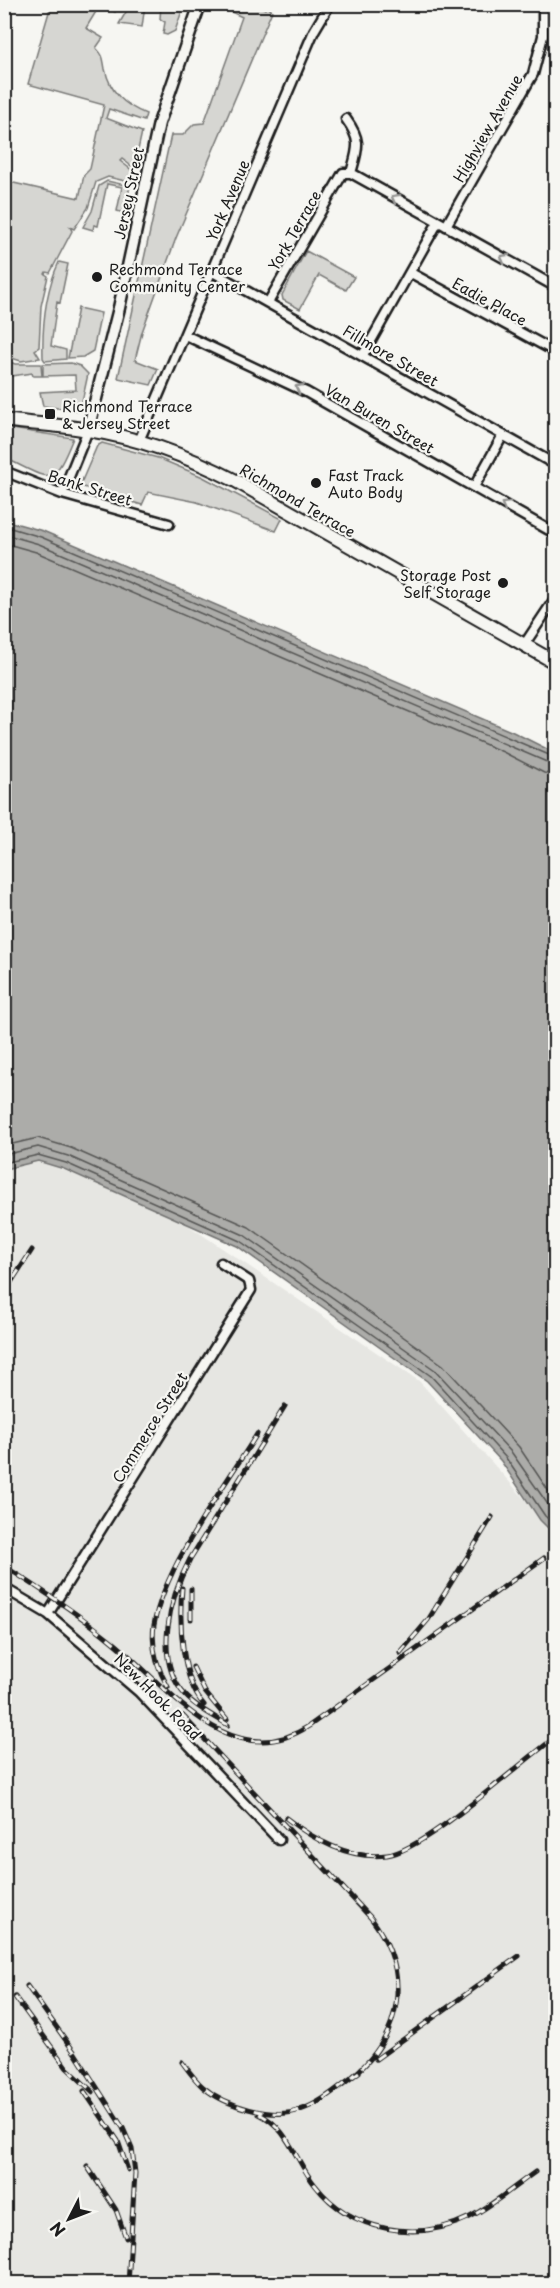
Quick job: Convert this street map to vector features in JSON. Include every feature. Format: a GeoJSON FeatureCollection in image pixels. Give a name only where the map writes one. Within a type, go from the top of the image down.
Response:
{"type":"FeatureCollection","features":[{"type":"Feature","properties":{"kind":"main road","name":"Richmond Terrace"},"geometry":{"type":"LineString","coordinates":[[4,420],[88,430],[139,441],[178,453],[229,478],[555,663]]}},
{"type":"Feature","properties":{"kind":"street","name":"Jersey Street"},"geometry":{"type":"LineString","coordinates":[[62,494],[88,430],[119,308],[159,123],[200,4]]}},
{"type":"Feature","properties":{"kind":"street","name":"York Avenue"},"geometry":{"type":"LineString","coordinates":[[139,441],[314,31],[330,4]]}},
{"type":"Feature","properties":{"kind":"street","name":"Highview Avenue"},"geometry":{"type":"LineString","coordinates":[[363,355],[533,74],[543,36],[543,4]]}},
{"type":"Feature","properties":{"kind":"street","name":"York Terrace"},"geometry":{"type":"LineString","coordinates":[[269,301],[347,173],[358,150],[357,135],[346,119]]}},
{"type":"Feature","properties":{"kind":"street"},"geometry":{"type":"LineString","coordinates":[[347,173],[555,287]]}},
{"type":"Feature","properties":{"kind":"street","name":"Fillmore Street"},"geometry":{"type":"LineString","coordinates":[[211,271],[269,301],[555,465]]}},
{"type":"Feature","properties":{"kind":"street","name":"Eadie Place"},"geometry":{"type":"LineString","coordinates":[[411,273],[555,352]]}},
{"type":"Feature","properties":{"kind":"street","name":"Van Buren Street"},"geometry":{"type":"LineString","coordinates":[[185,335],[306,392],[555,534]]}},
{"type":"Feature","properties":{"kind":"street"},"geometry":{"type":"LineString","coordinates":[[474,487],[503,435]]}},
{"type":"Feature","properties":{"kind":"street","name":"Bank Street"},"geometry":{"type":"LineString","coordinates":[[4,471],[62,494],[169,524]]}},
{"type":"Feature","properties":{"kind":"street"},"geometry":{"type":"LineString","coordinates":[[524,645],[555,597]]}},
{"type":"Feature","properties":{"kind":"street","name":"Commerce Street"},"geometry":{"type":"LineString","coordinates":[[48,1614],[251,1290],[249,1281],[221,1263]]}},
{"type":"Feature","properties":{"kind":"street","name":"New Hook Road"},"geometry":{"type":"LineString","coordinates":[[4,1588],[48,1614],[139,1692],[279,1840]]}},
{"type":"Feature","properties":{"kind":"shaded area"},"geometry":{"type":"Polygon","coordinates":[[[51,5],[100,5],[86,28],[103,38],[96,48],[103,57],[107,77],[114,91],[125,102],[146,114],[144,121],[109,109],[106,118],[142,132],[134,168],[122,159],[120,161],[133,171],[130,182],[108,177],[96,182],[88,208],[74,229],[70,227],[72,231],[50,273],[45,274],[48,276],[41,306],[39,347],[35,350],[40,358],[21,361],[5,356],[5,181],[79,198],[84,175],[90,169],[104,105],[28,84],[51,5]]]}},
{"type":"Feature","properties":{"kind":"shaded area"},"geometry":{"type":"Polygon","coordinates":[[[100,5],[125,5],[121,11],[117,9],[115,12],[100,5]]]}},
{"type":"Feature","properties":{"kind":"shaded area"},"geometry":{"type":"Polygon","coordinates":[[[130,5],[145,5],[142,27],[119,24],[130,5]]]}},
{"type":"Feature","properties":{"kind":"shaded area"},"geometry":{"type":"Polygon","coordinates":[[[161,5],[184,5],[175,31],[167,35],[163,34],[165,22],[160,19],[161,5]]]}},
{"type":"Feature","properties":{"kind":"shaded area"},"geometry":{"type":"Polygon","coordinates":[[[217,5],[262,5],[261,7],[265,9],[267,6],[272,11],[176,238],[142,332],[135,360],[158,369],[151,385],[118,378],[171,135],[183,135],[194,124],[204,123],[242,17],[217,5]]]}},
{"type":"Feature","properties":{"kind":"shaded area"},"geometry":{"type":"Polygon","coordinates":[[[107,181],[130,186],[124,213],[117,211],[122,187],[107,184],[98,226],[94,225],[93,230],[83,227],[92,211],[99,186],[107,181]]]}},
{"type":"Feature","properties":{"kind":"shaded area"},"geometry":{"type":"Polygon","coordinates":[[[306,251],[354,277],[346,290],[319,275],[300,309],[283,300],[282,295],[306,251]]]}},
{"type":"Feature","properties":{"kind":"shaded area"},"geometry":{"type":"Polygon","coordinates":[[[59,262],[68,264],[60,303],[57,302],[51,346],[66,350],[66,359],[45,361],[43,346],[45,309],[50,285],[59,262]]]}},
{"type":"Feature","properties":{"kind":"shaded area"},"geometry":{"type":"Polygon","coordinates":[[[78,308],[101,313],[93,351],[83,357],[68,358],[78,308]]]}},
{"type":"Feature","properties":{"kind":"shaded area"},"geometry":{"type":"Polygon","coordinates":[[[5,360],[15,364],[41,364],[42,376],[33,376],[32,373],[5,377],[5,360]]]}},
{"type":"Feature","properties":{"kind":"shaded area"},"geometry":{"type":"Polygon","coordinates":[[[71,363],[80,366],[88,374],[80,411],[43,406],[40,392],[76,390],[75,375],[43,376],[43,364],[71,363]]]}},
{"type":"Feature","properties":{"kind":"shaded area"},"geometry":{"type":"Polygon","coordinates":[[[5,428],[73,438],[66,455],[54,473],[41,475],[5,458],[5,428]]]}},
{"type":"Feature","properties":{"kind":"shaded area"},"geometry":{"type":"Polygon","coordinates":[[[102,443],[158,458],[203,477],[282,519],[276,531],[197,502],[148,492],[142,505],[83,487],[81,483],[97,446],[102,443]]]}},
{"type":"Feature","properties":{"kind":"shaded area"},"geometry":{"type":"Polygon","coordinates":[[[38,1161],[158,1205],[419,1381],[555,1533],[555,2283],[5,2283],[4,1169],[38,1161]]]}},
{"type":"Feature","properties":{"kind":"water"},"geometry":{"type":"Polygon","coordinates":[[[4,520],[43,531],[513,732],[555,753],[555,1535],[540,1520],[501,1461],[427,1381],[237,1246],[64,1169],[38,1161],[5,1169],[4,520]]]}},
{"type":"Feature","properties":{"kind":"railway"},"geometry":{"type":"LineString","coordinates":[[4,1293],[32,1250]]}},
{"type":"Feature","properties":{"kind":"railway"},"geometry":{"type":"LineString","coordinates":[[228,1725],[190,1700],[176,1681],[169,1665],[167,1647],[171,1610],[176,1591],[190,1559],[285,1406]]}},
{"type":"Feature","properties":{"kind":"railway"},"geometry":{"type":"LineString","coordinates":[[168,1687],[158,1665],[153,1641],[154,1625],[160,1603],[182,1553],[257,1434]]}},
{"type":"Feature","properties":{"kind":"railway"},"geometry":{"type":"LineString","coordinates":[[400,1653],[428,1620],[492,1517]]}},
{"type":"Feature","properties":{"kind":"railway"},"geometry":{"type":"LineString","coordinates":[[4,1566],[60,1602],[113,1642],[202,1720],[227,1733],[253,1741],[280,1739],[309,1726],[544,1558]]}},
{"type":"Feature","properties":{"kind":"railway"},"geometry":{"type":"LineString","coordinates":[[182,1588],[181,1617],[186,1666],[190,1681],[204,1705]]}},
{"type":"Feature","properties":{"kind":"railway"},"geometry":{"type":"LineString","coordinates":[[191,1589],[191,1619]]}},
{"type":"Feature","properties":{"kind":"railway"},"geometry":{"type":"LineString","coordinates":[[193,1667],[205,1692],[227,1719]]}},
{"type":"Feature","properties":{"kind":"railway"},"geometry":{"type":"LineString","coordinates":[[183,1716],[371,1918],[384,1939],[393,1959],[397,1980],[392,2022],[383,2041],[352,2077]]}},
{"type":"Feature","properties":{"kind":"railway"},"geometry":{"type":"LineString","coordinates":[[286,1818],[308,1834],[333,1847],[373,1856],[387,1855],[403,1850],[447,1822],[556,1737]]}},
{"type":"Feature","properties":{"kind":"railway"},"geometry":{"type":"LineString","coordinates":[[376,2059],[519,1956]]}},
{"type":"Feature","properties":{"kind":"railway"},"geometry":{"type":"LineString","coordinates":[[27,1986],[75,2053],[123,2128],[132,2149],[135,2173],[128,2284]]}},
{"type":"Feature","properties":{"kind":"railway"},"geometry":{"type":"LineString","coordinates":[[15,1997],[67,2068],[93,2092]]}},
{"type":"Feature","properties":{"kind":"railway"},"geometry":{"type":"LineString","coordinates":[[182,2062],[194,2078],[212,2094],[236,2105],[277,2113],[289,2113],[308,2107],[359,2072]]}},
{"type":"Feature","properties":{"kind":"railway"},"geometry":{"type":"LineString","coordinates":[[84,2091],[118,2141],[128,2170]]}},
{"type":"Feature","properties":{"kind":"railway"},"geometry":{"type":"LineString","coordinates":[[259,2114],[277,2127],[308,2176],[330,2201],[366,2223],[386,2228],[408,2231],[429,2230],[450,2225],[479,2212],[535,2172]]}},
{"type":"Feature","properties":{"kind":"railway"},"geometry":{"type":"LineString","coordinates":[[87,2166],[116,2210],[126,2238]]}},
{"type":"Feature","properties":{"kind":"place","name":"Rechmond Terrace Community Center"},"geometry":{"type":"Point","coordinates":[97,277]}},
{"type":"Feature","properties":{"kind":"place","name":"Richmond Terrace & Jersey Street"},"geometry":{"type":"Point","coordinates":[50,414]}},
{"type":"Feature","properties":{"kind":"place","name":"Fast Track Auto Body"},"geometry":{"type":"Point","coordinates":[316,483]}},
{"type":"Feature","properties":{"kind":"place","name":"Storage Post Self Storage"},"geometry":{"type":"Point","coordinates":[503,583]}}]}
